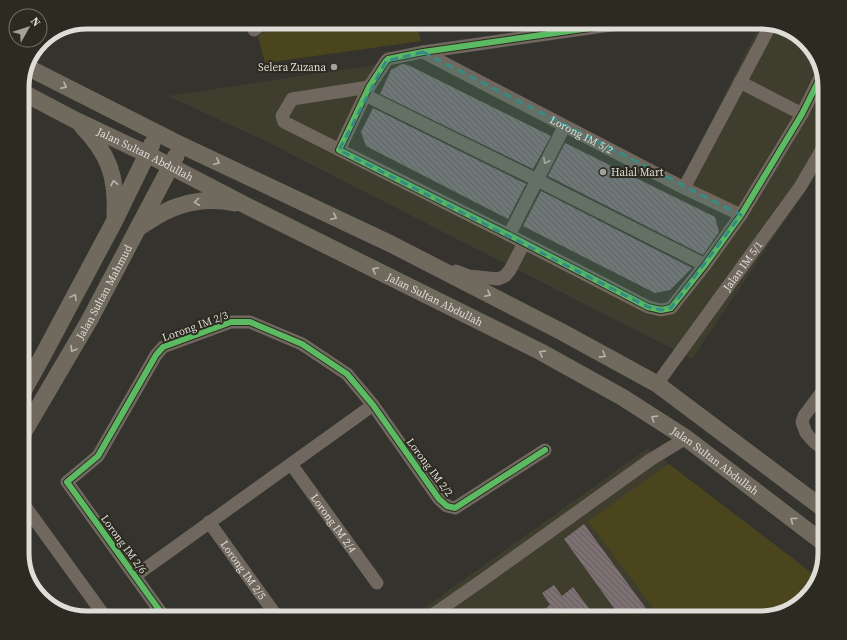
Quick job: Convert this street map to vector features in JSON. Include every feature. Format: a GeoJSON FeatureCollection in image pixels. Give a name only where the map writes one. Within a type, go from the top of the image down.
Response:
{"type":"FeatureCollection","features":[{"type":"Feature","properties":{"kind":"main road"},"geometry":{"type":"LineString","coordinates":[[32,69],[181,145],[392,244],[562,332],[657,384],[818,505]]}},
{"type":"Feature","properties":{"kind":"main road","name":"Jalan Sultan Abdullah"},"geometry":{"type":"LineString","coordinates":[[29,96],[541,352],[622,398],[686,438],[818,539]]}},
{"type":"Feature","properties":{"kind":"main road"},"geometry":{"type":"LineString","coordinates":[[75,120],[91,135],[104,153],[110,168],[115,188],[116,202],[114,222]]}},
{"type":"Feature","properties":{"kind":"main road"},"geometry":{"type":"LineString","coordinates":[[29,381],[114,222],[158,133]]}},
{"type":"Feature","properties":{"kind":"main road","name":"Jalan Sultan Mahmud"},"geometry":{"type":"LineString","coordinates":[[29,423],[89,321],[181,145]]}},
{"type":"Feature","properties":{"kind":"main road"},"geometry":{"type":"LineString","coordinates":[[138,228],[161,214],[178,206],[191,203],[214,200],[226,201],[249,207]]}},
{"type":"Feature","properties":{"kind":"street"},"geometry":{"type":"LineString","coordinates":[[339,150],[367,91],[388,59],[423,52],[572,29]]}},
{"type":"Feature","properties":{"kind":"street"},"geometry":{"type":"LineString","coordinates":[[684,188],[768,29]]}},
{"type":"Feature","properties":{"kind":"street","name":"Lorong IM 5/2"},"geometry":{"type":"LineString","coordinates":[[423,52],[684,188],[741,215]]}},
{"type":"Feature","properties":{"kind":"street"},"geometry":{"type":"LineString","coordinates":[[740,82],[802,114]]}},
{"type":"Feature","properties":{"kind":"street"},"geometry":{"type":"LineString","coordinates":[[705,265],[537,180],[367,91],[292,99],[282,116],[284,122],[509,235],[648,308],[661,310],[671,308],[705,265],[741,215],[802,114],[818,83]]}},
{"type":"Feature","properties":{"kind":"street"},"geometry":{"type":"LineString","coordinates":[[509,235],[564,126]]}},
{"type":"Feature","properties":{"kind":"street","name":"Jalan IM 5/1"},"geometry":{"type":"LineString","coordinates":[[657,384],[800,187],[818,156]]}},
{"type":"Feature","properties":{"kind":"street"},"geometry":{"type":"LineString","coordinates":[[392,244],[469,276],[498,279],[505,276],[510,270],[524,243]]}},
{"type":"Feature","properties":{"kind":"street","name":"Lorong IM 2/3"},"geometry":{"type":"LineString","coordinates":[[67,482],[98,456],[156,355],[163,347],[231,322],[250,322],[302,344],[347,374],[373,405]]}},
{"type":"Feature","properties":{"kind":"street"},"geometry":{"type":"LineString","coordinates":[[818,397],[804,416],[802,422],[806,433],[818,445]]}},
{"type":"Feature","properties":{"kind":"street"},"geometry":{"type":"LineString","coordinates":[[135,576],[373,405]]}},
{"type":"Feature","properties":{"kind":"street","name":"Lorong IM 2/2"},"geometry":{"type":"LineString","coordinates":[[373,405],[438,499],[447,506],[455,508],[545,450]]}},
{"type":"Feature","properties":{"kind":"street"},"geometry":{"type":"LineString","coordinates":[[438,611],[650,460],[686,438]]}},
{"type":"Feature","properties":{"kind":"street","name":"Lorong IM 2/4"},"geometry":{"type":"LineString","coordinates":[[291,464],[377,583]]}},
{"type":"Feature","properties":{"kind":"street","name":"Lorong IM 2/6"},"geometry":{"type":"LineString","coordinates":[[67,482],[160,611]]}},
{"type":"Feature","properties":{"kind":"street"},"geometry":{"type":"LineString","coordinates":[[29,512],[101,611]]}},
{"type":"Feature","properties":{"kind":"street","name":"Lorong IM 2/5"},"geometry":{"type":"LineString","coordinates":[[210,522],[273,611]]}},
{"type":"Feature","properties":{"kind":"highlighted area"},"geometry":{"type":"Polygon","coordinates":[[[423,52],[741,215],[671,308],[661,310],[648,307],[339,150],[386,61],[423,52]]]}},
{"type":"Feature","properties":{"kind":"shaded area"},"geometry":{"type":"Polygon","coordinates":[[[268,29],[417,29],[421,41],[265,63],[258,36],[268,29]]]}},
{"type":"Feature","properties":{"kind":"shaded area"},"geometry":{"type":"Polygon","coordinates":[[[757,29],[767,29],[779,32],[801,46],[812,61],[817,76],[818,172],[692,359],[261,139],[168,96],[441,55],[682,179],[757,29]]]}},
{"type":"Feature","properties":{"kind":"shaded area"},"geometry":{"type":"Polygon","coordinates":[[[648,448],[814,575],[806,588],[798,597],[786,605],[771,610],[420,611],[648,448]]]}},
{"type":"Feature","properties":{"kind":"shaded area"},"geometry":{"type":"Polygon","coordinates":[[[669,464],[814,575],[806,588],[798,597],[786,605],[771,610],[656,611],[588,521],[669,464]]]}},
{"type":"Feature","properties":{"kind":"building"},"geometry":{"type":"Polygon","coordinates":[[[402,64],[408,65],[551,136],[533,169],[380,94],[391,70],[402,64]]]}},
{"type":"Feature","properties":{"kind":"building"},"geometry":{"type":"Polygon","coordinates":[[[373,108],[526,184],[508,219],[366,146],[361,132],[373,108]]]}},
{"type":"Feature","properties":{"kind":"building"},"geometry":{"type":"Polygon","coordinates":[[[565,143],[715,217],[719,232],[703,255],[548,176],[565,143]]]}},
{"type":"Feature","properties":{"kind":"building"},"geometry":{"type":"Polygon","coordinates":[[[541,191],[692,268],[670,290],[655,293],[523,226],[541,191]]]}},
{"type":"Feature","properties":{"kind":"building"},"geometry":{"type":"Polygon","coordinates":[[[584,524],[648,611],[616,611],[564,539],[584,524]]]}},
{"type":"Feature","properties":{"kind":"building"},"geometry":{"type":"Polygon","coordinates":[[[554,585],[562,596],[573,587],[591,611],[542,611],[550,605],[542,593],[554,585]]]}},
{"type":"Feature","properties":{"kind":"cycle path"},"geometry":{"type":"LineString","coordinates":[[583,29],[423,52],[388,59],[369,87],[339,150],[509,235],[648,307],[661,310],[671,308],[705,265],[741,215],[802,114],[818,83]]}},
{"type":"Feature","properties":{"kind":"cycle path"},"geometry":{"type":"LineString","coordinates":[[160,611],[67,482],[98,456],[156,355],[163,347],[231,322],[250,322],[302,344],[347,374],[373,405],[439,499],[447,506],[455,508],[545,450]]}},
{"type":"Feature","properties":{"kind":"place","name":"Selera Zuzana"},"geometry":{"type":"Point","coordinates":[334,67]}},
{"type":"Feature","properties":{"kind":"place","name":"Halal Mart"},"geometry":{"type":"Point","coordinates":[603,172]}}]}
